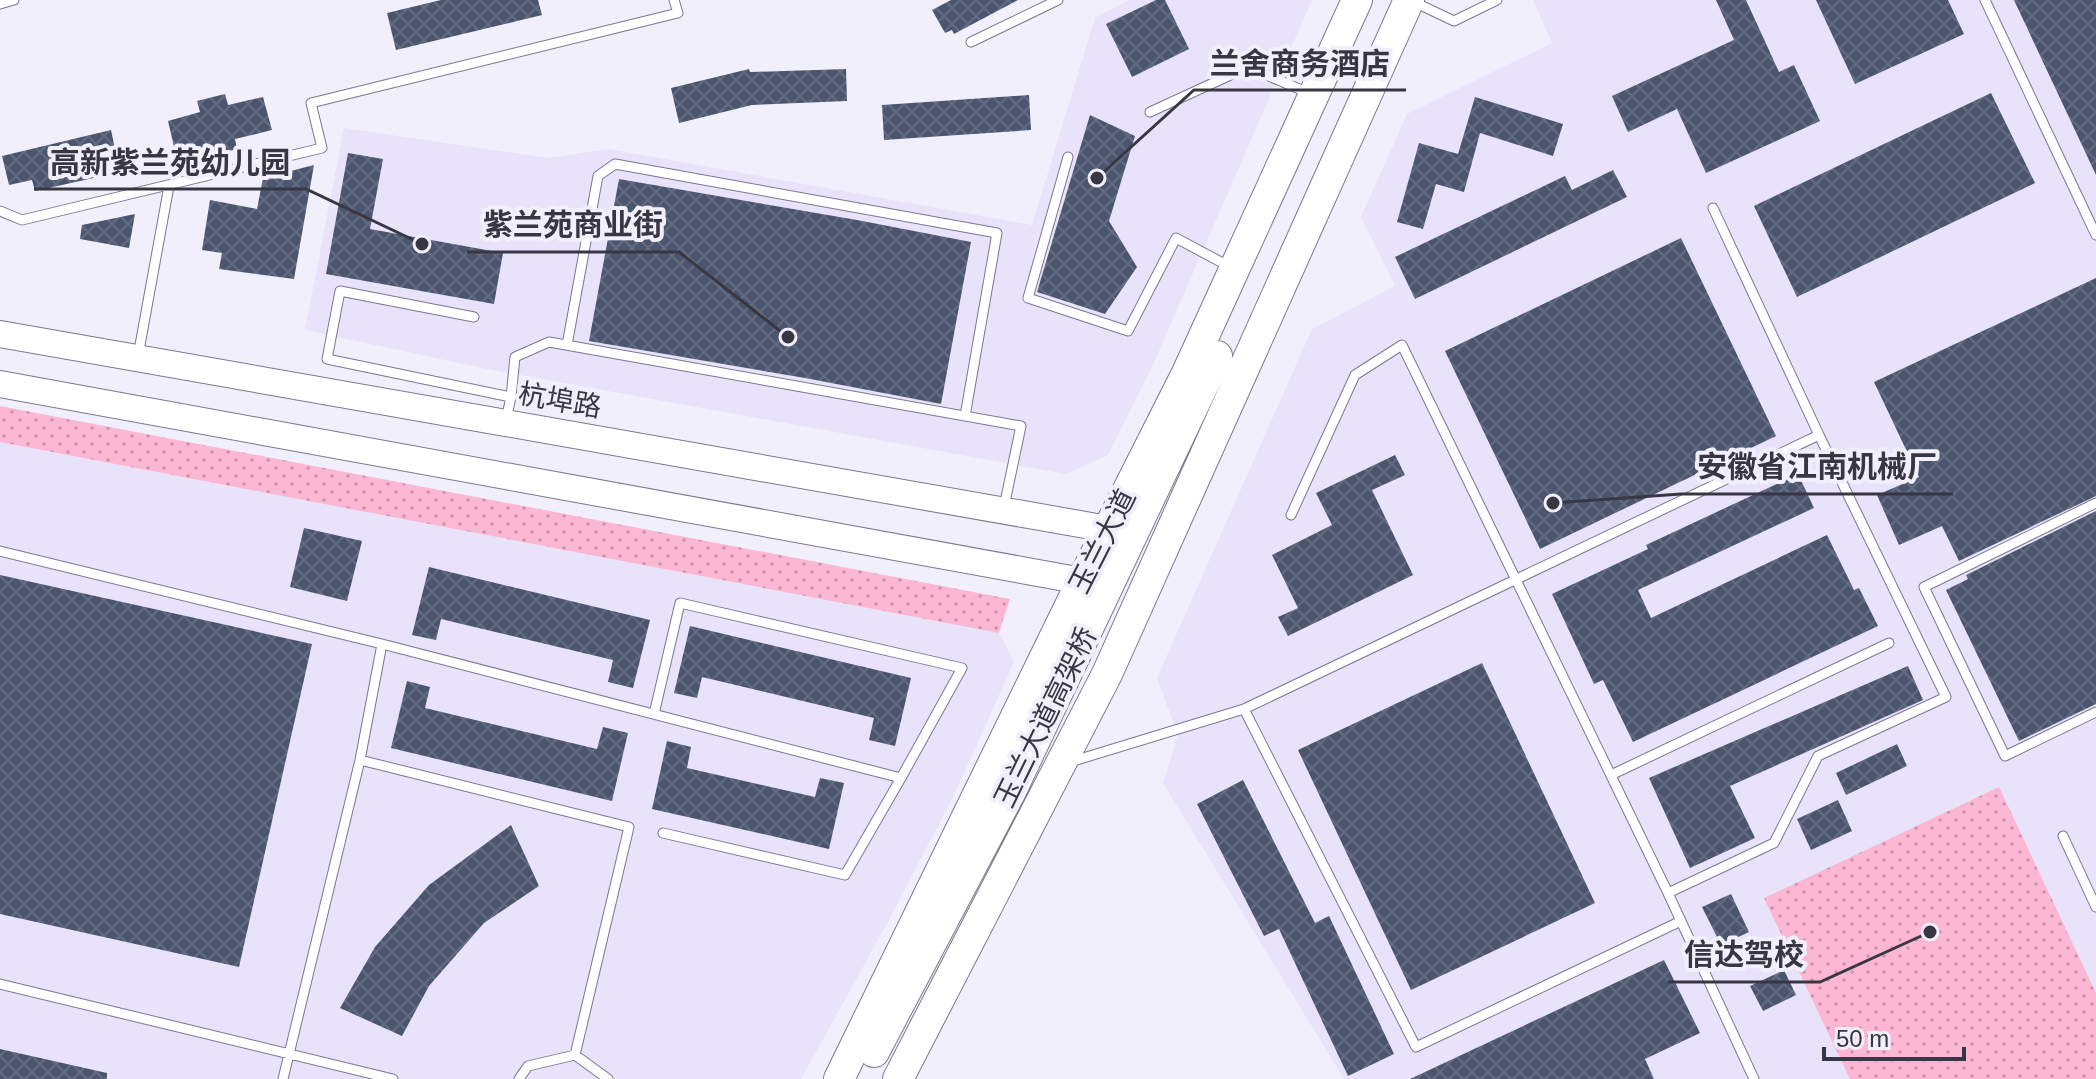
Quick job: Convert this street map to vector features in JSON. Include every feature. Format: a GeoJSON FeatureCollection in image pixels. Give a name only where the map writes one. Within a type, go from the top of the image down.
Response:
{"type":"FeatureCollection","features":[{"type":"Feature","properties":{"kind":"main road","name":"玉兰大道"},"geometry":{"type":"LineString","coordinates":[[839,1079],[1187,373],[1357,0]]}},
{"type":"Feature","properties":{"kind":"main road","name":"玉兰大道高架桥"},"geometry":{"type":"LineString","coordinates":[[860,1079],[1011,791],[1287,204],[1376,0]]}},
{"type":"Feature","properties":{"kind":"main road","name":"玉兰大道高架桥"},"geometry":{"type":"LineString","coordinates":[[895,1078],[912,1018],[1023,799],[1188,459],[1389,0]]}},
{"type":"Feature","properties":{"kind":"main road","name":"玉兰大道"},"geometry":{"type":"LineString","coordinates":[[895,1078],[1107,674],[1410,0]]}},
{"type":"Feature","properties":{"kind":"main road","name":"杭埠路"},"geometry":{"type":"LineString","coordinates":[[0,334],[1108,529]]}},
{"type":"Feature","properties":{"kind":"main road"},"geometry":{"type":"LineString","coordinates":[[0,384],[1082,581]]}},
{"type":"Feature","properties":{"kind":"lane"},"geometry":{"type":"LineString","coordinates":[[0,4],[14,0]]}},
{"type":"Feature","properties":{"kind":"lane"},"geometry":{"type":"LineString","coordinates":[[0,211],[22,220],[322,148],[311,103],[678,13],[674,0]]}},
{"type":"Feature","properties":{"kind":"lane"},"geometry":{"type":"LineString","coordinates":[[971,42],[1058,0]]}},
{"type":"Feature","properties":{"kind":"lane"},"geometry":{"type":"LineString","coordinates":[[1410,0],[1454,21],[1497,0]]}},
{"type":"Feature","properties":{"kind":"lane"},"geometry":{"type":"LineString","coordinates":[[1985,0],[2096,235]]}},
{"type":"Feature","properties":{"kind":"lane"},"geometry":{"type":"LineString","coordinates":[[1150,112],[1248,67],[1314,96]]}},
{"type":"Feature","properties":{"kind":"lane"},"geometry":{"type":"LineString","coordinates":[[1068,157],[1028,298],[1128,331],[1176,238],[1235,270]]}},
{"type":"Feature","properties":{"kind":"lane"},"geometry":{"type":"LineString","coordinates":[[567,345],[598,176],[615,164],[997,233],[965,416]]}},
{"type":"Feature","properties":{"kind":"lane"},"geometry":{"type":"LineString","coordinates":[[137,359],[169,186]]}},
{"type":"Feature","properties":{"kind":"lane"},"geometry":{"type":"LineString","coordinates":[[1668,893],[1774,843],[1818,756],[1946,697],[1713,208]]}},
{"type":"Feature","properties":{"kind":"lane"},"geometry":{"type":"LineString","coordinates":[[474,317],[340,291],[327,359],[511,397]]}},
{"type":"Feature","properties":{"kind":"lane"},"geometry":{"type":"LineString","coordinates":[[506,423],[515,357],[549,342],[567,345],[1021,426],[1003,511]]}},
{"type":"Feature","properties":{"kind":"lane"},"geometry":{"type":"LineString","coordinates":[[1291,515],[1355,375],[1402,345],[1668,893],[1754,1079]]}},
{"type":"Feature","properties":{"kind":"lane"},"geometry":{"type":"LineString","coordinates":[[1060,765],[1244,709],[1819,435]]}},
{"type":"Feature","properties":{"kind":"lane"},"geometry":{"type":"LineString","coordinates":[[2096,503],[1924,587],[2005,756],[2096,712]]}},
{"type":"Feature","properties":{"kind":"lane"},"geometry":{"type":"LineString","coordinates":[[0,551],[382,644],[901,778]]}},
{"type":"Feature","properties":{"kind":"lane"},"geometry":{"type":"LineString","coordinates":[[654,714],[680,603],[962,668],[845,875],[663,833]]}},
{"type":"Feature","properties":{"kind":"lane"},"geometry":{"type":"LineString","coordinates":[[1611,775],[1889,643]]}},
{"type":"Feature","properties":{"kind":"lane"},"geometry":{"type":"LineString","coordinates":[[283,1079],[360,760],[382,644]]}},
{"type":"Feature","properties":{"kind":"lane"},"geometry":{"type":"LineString","coordinates":[[1244,709],[1416,1047],[1681,921]]}},
{"type":"Feature","properties":{"kind":"lane"},"geometry":{"type":"LineString","coordinates":[[360,760],[629,827],[575,1055]]}},
{"type":"Feature","properties":{"kind":"lane"},"geometry":{"type":"LineString","coordinates":[[2063,836],[2096,907]]}},
{"type":"Feature","properties":{"kind":"lane"},"geometry":{"type":"LineString","coordinates":[[0,984],[393,1079]]}},
{"type":"Feature","properties":{"kind":"lane"},"geometry":{"type":"LineString","coordinates":[[519,1079],[528,1066],[575,1055],[608,1079]]}},
{"type":"Feature","properties":{"kind":"shaded area"},"geometry":{"type":"Polygon","coordinates":[[[1129,0],[1312,0],[1152,367],[1108,455],[1066,474],[487,369],[305,330],[344,128],[548,158],[609,149],[1032,225],[1095,18],[1129,0]]]}},
{"type":"Feature","properties":{"kind":"shaded area"},"geometry":{"type":"Polygon","coordinates":[[[1533,0],[2096,0],[2096,1079],[1344,1079],[1163,783],[1178,735],[1157,678],[1312,329],[1395,286],[1361,217],[1407,114],[1552,43],[1533,0]]]}},
{"type":"Feature","properties":{"kind":"shaded area"},"geometry":{"type":"Polygon","coordinates":[[[0,406],[1010,599],[999,633],[0,442],[0,406]]]}},
{"type":"Feature","properties":{"kind":"shaded area"},"geometry":{"type":"Polygon","coordinates":[[[0,442],[999,633],[1014,662],[955,793],[801,1079],[0,1079],[0,442]]]}},
{"type":"Feature","properties":{"kind":"shaded area"},"geometry":{"type":"Polygon","coordinates":[[[1999,787],[2096,993],[2096,1079],[1850,1079],[1764,898],[1999,787]]]}},
{"type":"Feature","properties":{"kind":"building"},"geometry":{"type":"Polygon","coordinates":[[[441,0],[538,0],[542,15],[396,50],[387,13],[441,0]]]}},
{"type":"Feature","properties":{"kind":"building"},"geometry":{"type":"Polygon","coordinates":[[[951,0],[1018,0],[954,34],[952,30],[945,33],[932,10],[951,0]]]}},
{"type":"Feature","properties":{"kind":"building"},"geometry":{"type":"Polygon","coordinates":[[[1156,0],[1165,0],[1189,49],[1132,77],[1106,24],[1156,0]]]}},
{"type":"Feature","properties":{"kind":"building"},"geometry":{"type":"Polygon","coordinates":[[[1716,0],[1746,0],[1779,72],[1794,65],[1820,121],[1706,173],[1677,109],[1628,132],[1612,96],[1734,40],[1716,0]]]}},
{"type":"Feature","properties":{"kind":"building"},"geometry":{"type":"Polygon","coordinates":[[[1816,0],[1948,0],[1964,34],[1855,84],[1816,0]]]}},
{"type":"Feature","properties":{"kind":"building"},"geometry":{"type":"Polygon","coordinates":[[[2014,0],[2096,0],[2096,175],[2014,0]]]}},
{"type":"Feature","properties":{"kind":"building"},"geometry":{"type":"Polygon","coordinates":[[[749,69],[750,72],[846,69],[847,101],[752,105],[679,123],[671,88],[749,69]]]}},
{"type":"Feature","properties":{"kind":"building"},"geometry":{"type":"Polygon","coordinates":[[[1991,93],[2035,183],[1797,297],[1754,206],[1991,93]]]}},
{"type":"Feature","properties":{"kind":"building"},"geometry":{"type":"Polygon","coordinates":[[[225,94],[228,105],[263,97],[272,130],[235,139],[237,149],[214,155],[212,146],[176,155],[168,121],[200,112],[197,101],[225,94]]]}},
{"type":"Feature","properties":{"kind":"building"},"geometry":{"type":"Polygon","coordinates":[[[1029,95],[1031,130],[884,140],[882,105],[1029,95]]]}},
{"type":"Feature","properties":{"kind":"building"},"geometry":{"type":"Polygon","coordinates":[[[1475,97],[1563,124],[1553,156],[1480,133],[1464,192],[1436,184],[1423,229],[1397,222],[1419,143],[1458,154],[1475,97]]]}},
{"type":"Feature","properties":{"kind":"building"},"geometry":{"type":"Polygon","coordinates":[[[1090,115],[1135,136],[1109,221],[1137,267],[1105,314],[1037,292],[1090,115]]]}},
{"type":"Feature","properties":{"kind":"building"},"geometry":{"type":"Polygon","coordinates":[[[111,130],[118,163],[96,168],[98,177],[35,191],[32,180],[9,185],[2,156],[111,130]]]}},
{"type":"Feature","properties":{"kind":"building"},"geometry":{"type":"Polygon","coordinates":[[[348,153],[383,159],[370,229],[503,253],[494,304],[326,274],[348,153]]]}},
{"type":"Feature","properties":{"kind":"building"},"geometry":{"type":"Polygon","coordinates":[[[314,165],[294,279],[219,269],[222,253],[202,250],[210,200],[257,209],[263,178],[314,165]]]}},
{"type":"Feature","properties":{"kind":"building"},"geometry":{"type":"Polygon","coordinates":[[[1613,170],[1627,197],[1415,299],[1395,257],[1565,176],[1572,190],[1613,170]]]}},
{"type":"Feature","properties":{"kind":"building"},"geometry":{"type":"Polygon","coordinates":[[[619,179],[971,242],[941,404],[589,341],[619,179]]]}},
{"type":"Feature","properties":{"kind":"building"},"geometry":{"type":"Polygon","coordinates":[[[135,214],[129,248],[80,239],[82,225],[135,214]]]}},
{"type":"Feature","properties":{"kind":"building"},"geometry":{"type":"Polygon","coordinates":[[[1681,238],[1776,436],[1540,549],[1445,351],[1681,238]]]}},
{"type":"Feature","properties":{"kind":"building"},"geometry":{"type":"Polygon","coordinates":[[[2096,278],[2096,496],[1959,561],[1942,526],[1899,545],[1877,495],[1919,477],[1874,382],[2096,278]]]}},
{"type":"Feature","properties":{"kind":"building"},"geometry":{"type":"Polygon","coordinates":[[[1395,455],[1405,475],[1372,490],[1413,575],[1288,636],[1278,617],[1298,608],[1272,555],[1332,525],[1316,493],[1395,455]]]}},
{"type":"Feature","properties":{"kind":"building"},"geometry":{"type":"Polygon","coordinates":[[[1798,474],[1814,508],[1638,590],[1651,618],[1827,535],[1854,590],[1859,588],[1878,626],[1633,742],[1603,680],[1594,684],[1552,594],[1648,549],[1646,545],[1798,474]]]}},
{"type":"Feature","properties":{"kind":"building"},"geometry":{"type":"Polygon","coordinates":[[[2096,511],[2096,704],[2019,741],[1946,590],[1968,579],[1966,575],[2096,511]]]}},
{"type":"Feature","properties":{"kind":"building"},"geometry":{"type":"Polygon","coordinates":[[[304,528],[362,541],[347,601],[290,587],[304,528]]]}},
{"type":"Feature","properties":{"kind":"building"},"geometry":{"type":"Polygon","coordinates":[[[429,567],[650,620],[633,688],[608,682],[613,660],[441,619],[436,640],[412,635],[429,567]]]}},
{"type":"Feature","properties":{"kind":"building"},"geometry":{"type":"Polygon","coordinates":[[[0,575],[312,644],[239,967],[0,914],[0,575]]]}},
{"type":"Feature","properties":{"kind":"building"},"geometry":{"type":"Polygon","coordinates":[[[690,626],[911,678],[895,746],[869,740],[874,718],[702,677],[697,698],[674,693],[690,626]]]}},
{"type":"Feature","properties":{"kind":"building"},"geometry":{"type":"Polygon","coordinates":[[[1482,663],[1595,903],[1411,990],[1298,750],[1482,663]]]}},
{"type":"Feature","properties":{"kind":"building"},"geometry":{"type":"Polygon","coordinates":[[[1908,666],[1923,700],[1730,786],[1755,838],[1690,868],[1649,778],[1908,666]]]}},
{"type":"Feature","properties":{"kind":"building"},"geometry":{"type":"Polygon","coordinates":[[[407,681],[430,687],[425,708],[597,749],[603,727],[628,733],[612,801],[391,748],[407,681]]]}},
{"type":"Feature","properties":{"kind":"building"},"geometry":{"type":"Polygon","coordinates":[[[667,741],[691,747],[687,768],[815,797],[820,778],[844,783],[829,849],[652,809],[667,741]]]}},
{"type":"Feature","properties":{"kind":"building"},"geometry":{"type":"Polygon","coordinates":[[[1897,744],[1907,766],[1846,795],[1836,773],[1897,744]]]}},
{"type":"Feature","properties":{"kind":"building"},"geometry":{"type":"Polygon","coordinates":[[[1243,780],[1315,923],[1329,916],[1394,1054],[1348,1076],[1279,929],[1264,936],[1197,804],[1243,780]]]}},
{"type":"Feature","properties":{"kind":"building"},"geometry":{"type":"Polygon","coordinates":[[[1838,800],[1852,831],[1811,850],[1797,819],[1838,800]]]}},
{"type":"Feature","properties":{"kind":"building"},"geometry":{"type":"Polygon","coordinates":[[[511,825],[539,886],[484,923],[429,986],[402,1036],[340,1008],[375,947],[429,885],[511,825]]]}},
{"type":"Feature","properties":{"kind":"building"},"geometry":{"type":"Polygon","coordinates":[[[1731,894],[1749,932],[1721,945],[1702,907],[1731,894]]]}},
{"type":"Feature","properties":{"kind":"building"},"geometry":{"type":"Polygon","coordinates":[[[1664,960],[1700,1033],[1645,1059],[1654,1079],[1410,1079],[1664,960]]]}},
{"type":"Feature","properties":{"kind":"building"},"geometry":{"type":"Polygon","coordinates":[[[1784,970],[1796,995],[1763,1011],[1750,986],[1784,970]]]}},
{"type":"Feature","properties":{"kind":"building"},"geometry":{"type":"Polygon","coordinates":[[[0,1049],[107,1073],[107,1079],[0,1079],[0,1049]]]}},
{"type":"Feature","properties":{"kind":"place","name":"兰舍商务酒店"},"geometry":{"type":"Point","coordinates":[1097,178]}},
{"type":"Feature","properties":{"kind":"place","name":"高新紫兰苑幼儿园"},"geometry":{"type":"Point","coordinates":[422,244]}},
{"type":"Feature","properties":{"kind":"place","name":"紫兰苑商业街"},"geometry":{"type":"Point","coordinates":[788,337]}},
{"type":"Feature","properties":{"kind":"place","name":"安徽省江南机械厂"},"geometry":{"type":"Point","coordinates":[1553,503]}},
{"type":"Feature","properties":{"kind":"place","name":"信达驾校"},"geometry":{"type":"Point","coordinates":[1930,932]}}]}
